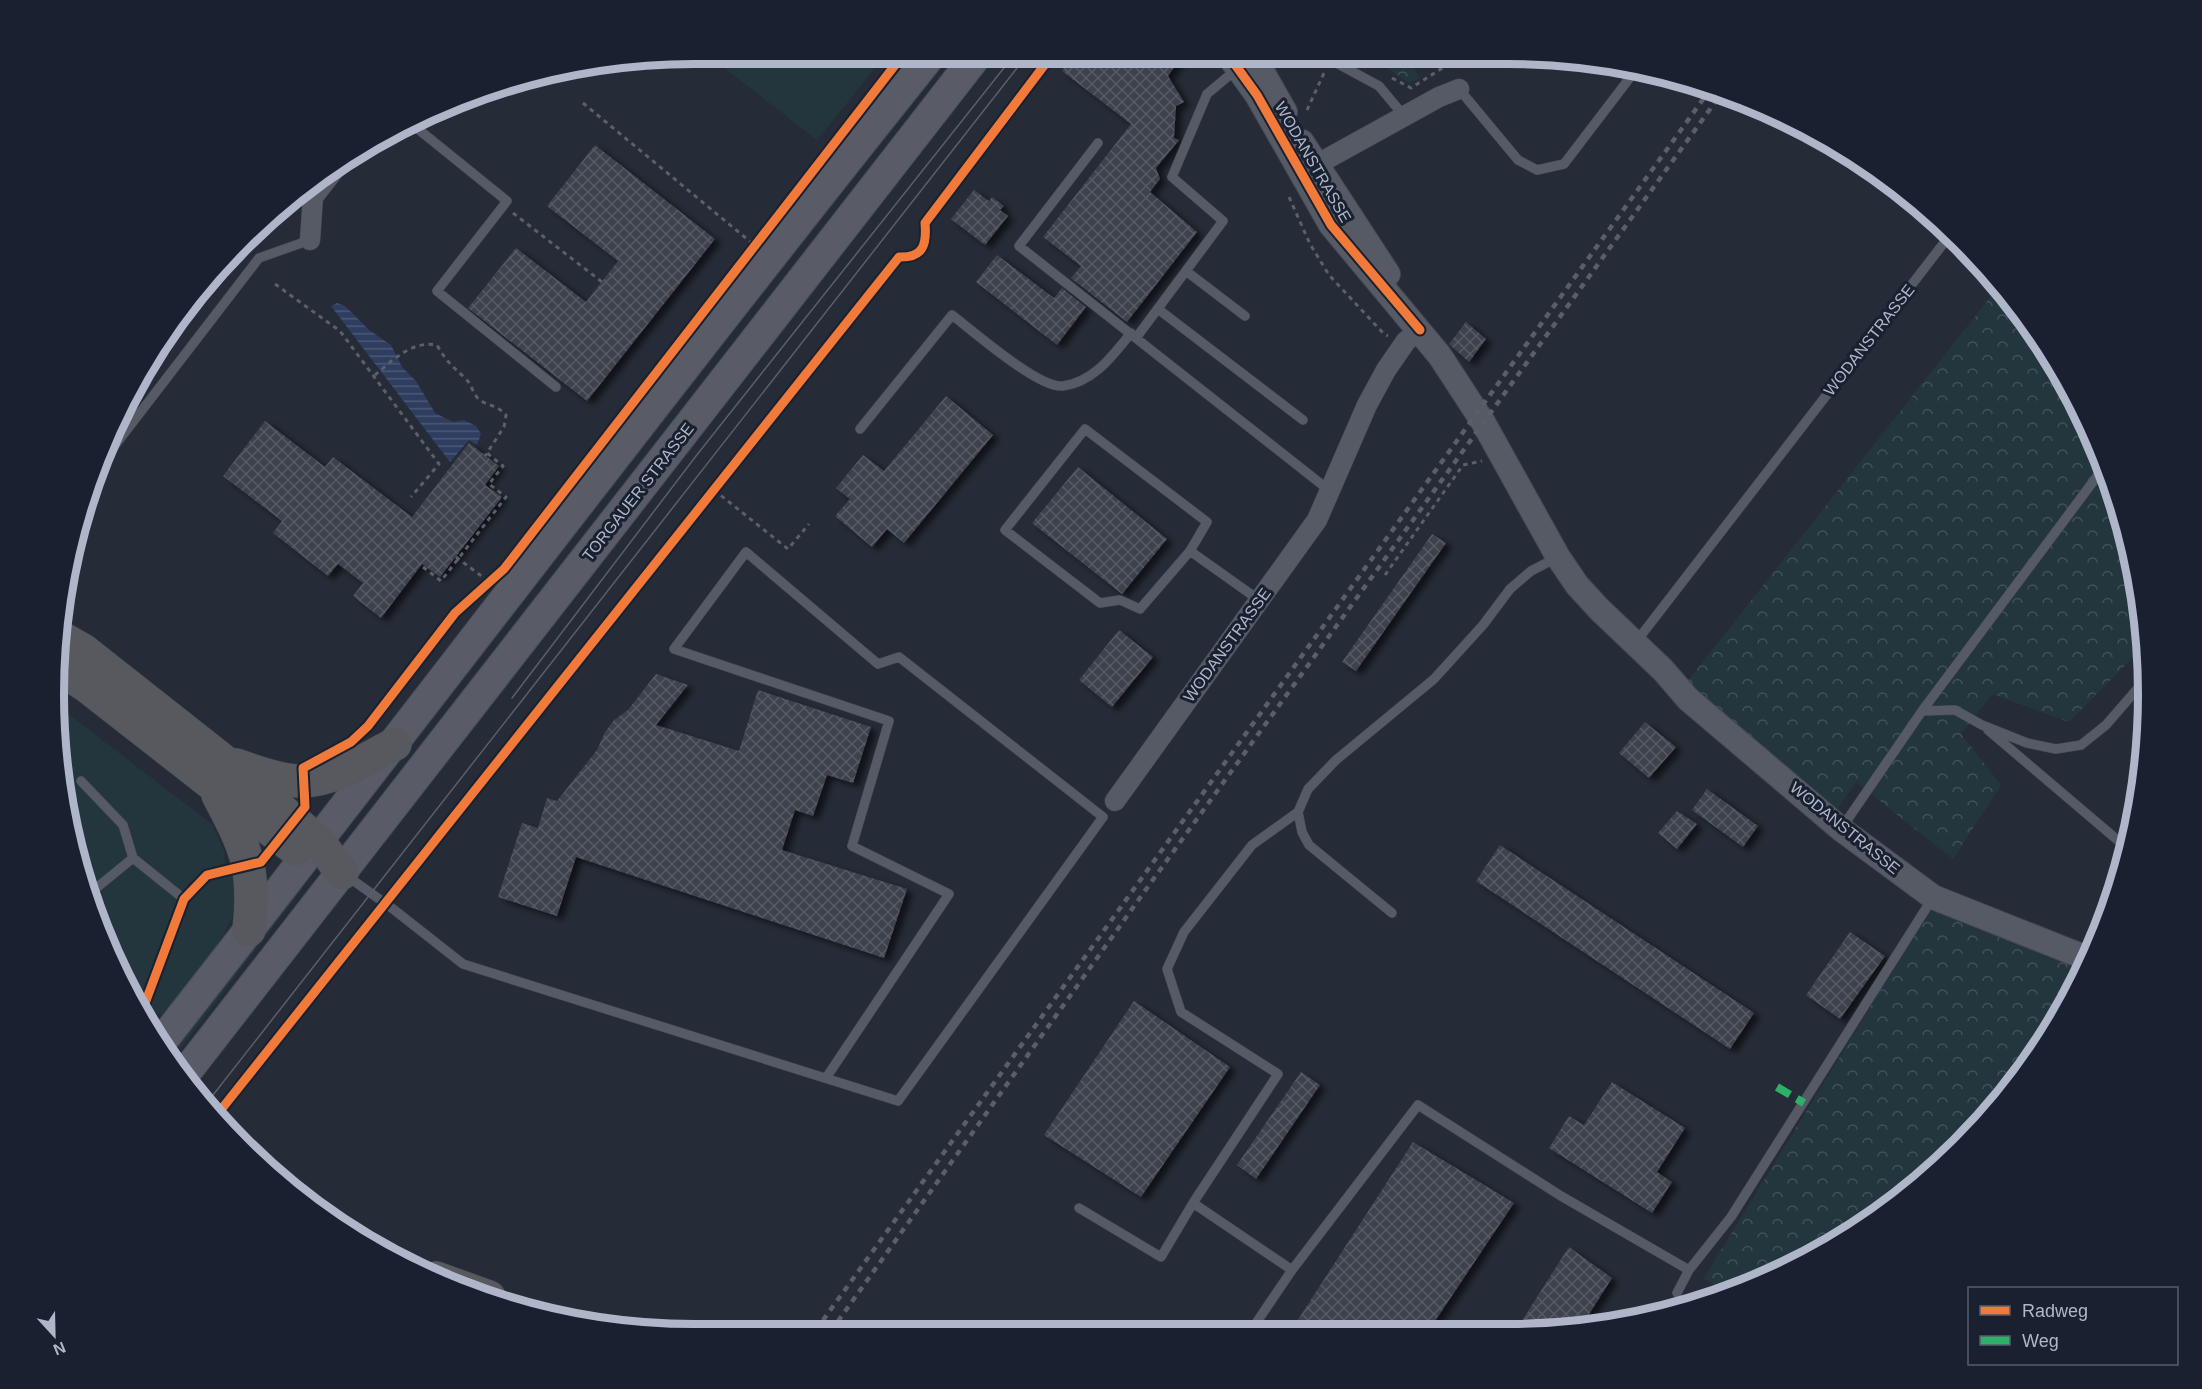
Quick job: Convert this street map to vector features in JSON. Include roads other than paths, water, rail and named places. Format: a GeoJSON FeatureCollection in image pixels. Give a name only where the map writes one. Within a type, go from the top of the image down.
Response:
{"type":"FeatureCollection","features":[{"type":"Feature","properties":{"kind":"highway"},"geometry":{"type":"LineString","coordinates":[[67,642],[83,650],[219,774],[342,873]]}},
{"type":"Feature","properties":{"kind":"highway"},"geometry":{"type":"LineString","coordinates":[[65,672],[219,774],[314,780],[333,775],[395,744]]}},
{"type":"Feature","properties":{"kind":"highway"},"geometry":{"type":"LineString","coordinates":[[219,774],[250,864],[249,930]]}},
{"type":"Feature","properties":{"kind":"main road"},"geometry":{"type":"LineString","coordinates":[[165,1035],[313,850],[553,540],[713,327],[924,64]]}},
{"type":"Feature","properties":{"kind":"main road","name":"TORGAUER STRASSE"},"geometry":{"type":"LineString","coordinates":[[188,1069],[972,64]]}},
{"type":"Feature","properties":{"kind":"street","name":"WODANSTRASSE"},"geometry":{"type":"LineString","coordinates":[[1242,64],[1257,95],[1400,292],[1420,330],[1476,411],[1558,557],[1577,585],[1688,699],[1840,829],[1933,897],[2081,956]]}},
{"type":"Feature","properties":{"kind":"street","name":"WODANSTRASSE"},"geometry":{"type":"LineString","coordinates":[[1243,64],[1296,130],[1309,169]]}},
{"type":"Feature","properties":{"kind":"street"},"geometry":{"type":"LineString","coordinates":[[1309,169],[1404,116],[1459,89]]}},
{"type":"Feature","properties":{"kind":"street"},"geometry":{"type":"LineString","coordinates":[[310,240],[314,197],[321,188]]}},
{"type":"Feature","properties":{"kind":"street","name":"WODANSTRASSE"},"geometry":{"type":"LineString","coordinates":[[1115,801],[1317,520],[1331,492],[1366,405],[1406,341],[1420,330]]}},
{"type":"Feature","properties":{"kind":"lane"},"geometry":{"type":"LineString","coordinates":[[860,429],[952,315],[1041,381],[1062,386],[1090,375],[1105,365],[1158,309],[1223,221],[1172,177],[1208,94],[1239,64]]}},
{"type":"Feature","properties":{"kind":"lane"},"geometry":{"type":"LineString","coordinates":[[1328,64],[1379,86],[1404,116]]}},
{"type":"Feature","properties":{"kind":"lane"},"geometry":{"type":"LineString","coordinates":[[1459,89],[1518,160],[1538,170],[1564,164],[1630,77]]}},
{"type":"Feature","properties":{"kind":"lane"},"geometry":{"type":"LineString","coordinates":[[417,128],[507,201],[437,291],[556,387]]}},
{"type":"Feature","properties":{"kind":"lane"},"geometry":{"type":"LineString","coordinates":[[1098,143],[1019,246],[1331,492]]}},
{"type":"Feature","properties":{"kind":"lane"},"geometry":{"type":"LineString","coordinates":[[116,444],[259,258],[310,240]]}},
{"type":"Feature","properties":{"kind":"lane","name":"WODANSTRASSE"},"geometry":{"type":"LineString","coordinates":[[1635,644],[1945,242]]}},
{"type":"Feature","properties":{"kind":"lane"},"geometry":{"type":"LineString","coordinates":[[1186,271],[1245,315]]}},
{"type":"Feature","properties":{"kind":"lane"},"geometry":{"type":"LineString","coordinates":[[1158,309],[1303,420]]}},
{"type":"Feature","properties":{"kind":"lane"},"geometry":{"type":"LineString","coordinates":[[1085,429],[1207,522],[1190,551],[1140,609],[1120,600],[1100,603],[1005,530],[1085,429]]}},
{"type":"Feature","properties":{"kind":"lane"},"geometry":{"type":"LineString","coordinates":[[1840,829],[1922,711],[2098,475]]}},
{"type":"Feature","properties":{"kind":"lane"},"geometry":{"type":"LineString","coordinates":[[1190,551],[1259,600]]}},
{"type":"Feature","properties":{"kind":"lane"},"geometry":{"type":"LineString","coordinates":[[342,873],[393,909],[463,964],[898,1101],[1103,817],[899,657],[878,664],[746,552],[674,649],[889,721],[852,846],[949,894],[826,1078]]}},
{"type":"Feature","properties":{"kind":"lane"},"geometry":{"type":"LineString","coordinates":[[1079,1208],[1161,1257],[1193,1203],[1278,1074],[1181,1012],[1167,969],[1184,932],[1252,845],[1298,812],[1308,789],[1336,760],[1434,678],[1484,625],[1510,589],[1531,571],[1558,557]]}},
{"type":"Feature","properties":{"kind":"lane"},"geometry":{"type":"LineString","coordinates":[[1922,711],[1955,710],[1982,725],[2028,743],[2056,750],[2081,745],[2106,725],[2138,688]]}},
{"type":"Feature","properties":{"kind":"lane"},"geometry":{"type":"LineString","coordinates":[[1982,725],[2120,842]]}},
{"type":"Feature","properties":{"kind":"lane"},"geometry":{"type":"LineString","coordinates":[[81,781],[123,825],[133,858],[184,899]]}},
{"type":"Feature","properties":{"kind":"lane"},"geometry":{"type":"LineString","coordinates":[[1298,812],[1302,832],[1308,845],[1392,913]]}},
{"type":"Feature","properties":{"kind":"lane"},"geometry":{"type":"LineString","coordinates":[[95,889],[133,858]]}},
{"type":"Feature","properties":{"kind":"lane"},"geometry":{"type":"LineString","coordinates":[[1677,1293],[1689,1270],[1731,1217],[1933,897]]}},
{"type":"Feature","properties":{"kind":"lane"},"geometry":{"type":"LineString","coordinates":[[1255,1324],[1292,1270],[1418,1105],[1561,1196],[1689,1270]]}},
{"type":"Feature","properties":{"kind":"lane"},"geometry":{"type":"LineString","coordinates":[[1193,1203],[1292,1270]]}},
{"type":"Feature","properties":{"kind":"water"},"geometry":{"type":"Polygon","coordinates":[[[337,303],[345,306],[369,330],[391,345],[402,367],[416,381],[435,413],[453,422],[464,420],[476,426],[481,434],[477,445],[469,440],[450,462],[331,306],[337,303]]]}},
{"type":"Feature","properties":{"kind":"tram line"},"geometry":{"type":"LineString","coordinates":[[512,698],[696,456],[1007,64]]}},
{"type":"Feature","properties":{"kind":"tram line"},"geometry":{"type":"LineString","coordinates":[[211,1098],[1020,64]]}},
{"type":"Feature","properties":{"kind":"railway"},"geometry":{"type":"LineString","coordinates":[[820,1324],[1705,96]]}},
{"type":"Feature","properties":{"kind":"railway"},"geometry":{"type":"LineString","coordinates":[[836,1324],[1147,888],[1716,100]]}}]}
